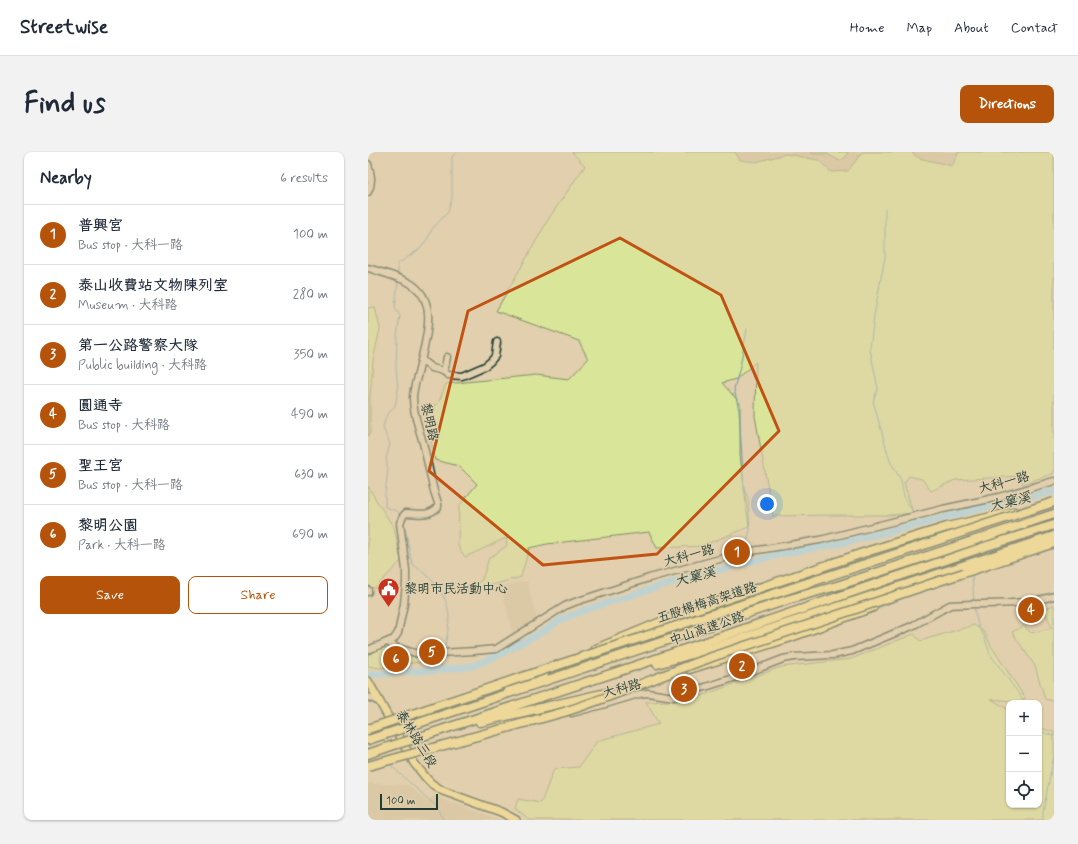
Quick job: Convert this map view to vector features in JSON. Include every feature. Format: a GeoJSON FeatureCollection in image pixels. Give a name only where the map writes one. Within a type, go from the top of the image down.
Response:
{"type":"FeatureCollection","features":[{"type":"Feature","properties":{"kind":"highway"},"geometry":{"type":"LineString","coordinates":[[508,688],[586,653],[673,617],[782,580],[947,527],[1054,503]]}},
{"type":"Feature","properties":{"kind":"highway","name":"五股楊梅高架道路"},"geometry":{"type":"LineString","coordinates":[[368,729],[609,648],[1054,503]]}},
{"type":"Feature","properties":{"kind":"highway"},"geometry":{"type":"LineString","coordinates":[[404,726],[508,688],[1054,508]]}},
{"type":"Feature","properties":{"kind":"highway","name":"中山高速公路"},"geometry":{"type":"LineString","coordinates":[[368,740],[382,733],[790,599],[847,583],[1054,514]]}},
{"type":"Feature","properties":{"kind":"highway","name":"中山高速公路"},"geometry":{"type":"LineString","coordinates":[[368,754],[602,677],[987,546],[1054,525]]}},
{"type":"Feature","properties":{"kind":"highway"},"geometry":{"type":"LineString","coordinates":[[602,677],[649,666],[713,648],[1054,534]]}},
{"type":"Feature","properties":{"kind":"highway"},"geometry":{"type":"LineString","coordinates":[[436,732],[636,686],[772,643],[966,574],[1054,534]]}},
{"type":"Feature","properties":{"kind":"highway"},"geometry":{"type":"LineString","coordinates":[[368,766],[570,710],[753,643],[1054,543]]}},
{"type":"Feature","properties":{"kind":"highway"},"geometry":{"type":"LineString","coordinates":[[790,599],[841,579]]}},
{"type":"Feature","properties":{"kind":"highway"},"geometry":{"type":"LineString","coordinates":[[368,735],[382,733]]}},
{"type":"Feature","properties":{"kind":"main road","name":"泰林路三段"},"geometry":{"type":"LineString","coordinates":[[368,681],[409,755],[422,774],[432,784],[449,794],[501,812],[516,820]]}},
{"type":"Feature","properties":{"kind":"street"},"geometry":{"type":"LineString","coordinates":[[368,164],[372,180],[368,192]]}},
{"type":"Feature","properties":{"kind":"street","name":"黎明路"},"geometry":{"type":"LineString","coordinates":[[368,268],[407,282],[422,292],[427,304],[428,321],[414,388],[413,405],[438,503],[438,507],[432,512],[425,514],[406,513],[402,518],[400,527],[406,570],[406,592],[398,633],[394,639],[388,642]]}},
{"type":"Feature","properties":{"kind":"street"},"geometry":{"type":"LineString","coordinates":[[421,360],[432,368],[443,371],[448,375],[462,376],[485,366],[495,356],[497,342]]}},
{"type":"Feature","properties":{"kind":"street"},"geometry":{"type":"LineString","coordinates":[[443,371],[447,357]]}},
{"type":"Feature","properties":{"kind":"street","name":"大科一路"},"geometry":{"type":"LineString","coordinates":[[388,642],[395,647],[415,653],[444,653],[496,649],[565,606],[693,566],[746,552],[820,540],[943,509],[999,497],[1054,481]]}},
{"type":"Feature","properties":{"kind":"street","name":"大科路"},"geometry":{"type":"LineString","coordinates":[[409,755],[639,694],[648,693],[667,696],[680,696],[734,678],[788,657],[844,654],[912,626],[950,605],[1032,601],[1043,600],[1054,596]]}},
{"type":"Feature","properties":{"kind":"street"},"geometry":{"type":"LineString","coordinates":[[368,650],[388,642]]}},
{"type":"Feature","properties":{"kind":"street"},"geometry":{"type":"LineString","coordinates":[[369,698],[380,702]]}},
{"type":"Feature","properties":{"kind":"highlighted area"},"geometry":{"type":"Polygon","coordinates":[[[620,238],[721,295],[779,431],[657,554],[543,565],[429,471],[468,311],[620,238]]]}},
{"type":"Feature","properties":{"kind":"shaded area"},"geometry":{"type":"Polygon","coordinates":[[[735,152],[862,152],[848,171],[831,172],[818,160],[786,154],[756,162],[740,160],[735,152]]]}},
{"type":"Feature","properties":{"kind":"shaded area"},"geometry":{"type":"Polygon","coordinates":[[[911,152],[959,152],[952,166],[919,158],[911,152]]]}},
{"type":"Feature","properties":{"kind":"shaded area"},"geometry":{"type":"Polygon","coordinates":[[[527,581],[537,620],[513,634],[501,587],[527,581]]]}},
{"type":"Feature","properties":{"kind":"shaded area"},"geometry":{"type":"Polygon","coordinates":[[[368,783],[408,785],[428,802],[435,795],[442,799],[501,820],[368,820],[368,783]]]}},
{"type":"Feature","properties":{"kind":"green space"},"geometry":{"type":"Polygon","coordinates":[[[572,152],[735,152],[740,160],[756,162],[786,154],[818,160],[831,172],[848,171],[862,152],[911,152],[919,158],[952,166],[959,152],[1054,152],[1054,473],[1023,484],[1020,476],[955,480],[931,491],[922,479],[909,476],[904,483],[913,513],[890,515],[773,516],[755,416],[756,362],[736,379],[722,383],[740,403],[740,455],[749,527],[701,546],[657,548],[649,532],[547,544],[529,548],[521,577],[475,590],[465,591],[482,580],[489,558],[507,546],[506,538],[465,557],[458,546],[459,506],[477,484],[459,466],[435,460],[426,416],[439,402],[446,384],[536,375],[569,379],[588,359],[579,341],[496,311],[551,215],[585,166],[572,152]]]}},
{"type":"Feature","properties":{"kind":"green space"},"geometry":{"type":"Polygon","coordinates":[[[810,152],[848,152],[846,157],[840,161],[827,154],[814,154],[810,152]]]}},
{"type":"Feature","properties":{"kind":"green space"},"geometry":{"type":"Polygon","coordinates":[[[375,307],[380,329],[373,360],[370,397],[370,433],[368,436],[368,308],[375,307]]]}},
{"type":"Feature","properties":{"kind":"green space"},"geometry":{"type":"Polygon","coordinates":[[[368,486],[394,528],[401,561],[375,588],[368,587],[368,486]]]}},
{"type":"Feature","properties":{"kind":"green space"},"geometry":{"type":"Polygon","coordinates":[[[1054,605],[1054,701],[1045,699],[1035,666],[1012,632],[1024,626],[1031,633],[1052,628],[1044,609],[1054,605]]]}},
{"type":"Feature","properties":{"kind":"green space"},"geometry":{"type":"Polygon","coordinates":[[[974,625],[984,632],[991,646],[1025,698],[1024,700],[991,699],[1006,708],[1006,808],[1042,808],[1042,728],[1054,732],[1054,820],[529,820],[515,809],[518,799],[541,803],[554,769],[579,767],[597,741],[659,724],[646,702],[690,700],[781,667],[851,659],[914,634],[920,641],[974,625]]]}},
{"type":"Feature","properties":{"kind":"green space"},"geometry":{"type":"Polygon","coordinates":[[[381,648],[390,648],[425,656],[425,662],[380,668],[368,666],[368,653],[381,648]]]}},
{"type":"Feature","properties":{"kind":"waterway"},"geometry":{"type":"LineString","coordinates":[[398,275],[398,264],[421,248],[432,229],[448,212],[452,198],[452,157],[457,152]]}},
{"type":"Feature","properties":{"kind":"waterway"},"geometry":{"type":"LineString","coordinates":[[885,209],[885,257],[874,316],[870,349],[878,389],[873,401],[890,461],[901,480],[904,497],[914,514]]}},
{"type":"Feature","properties":{"kind":"waterway"},"geometry":{"type":"LineString","coordinates":[[398,281],[395,307],[400,316],[397,336],[396,367],[398,390],[395,406],[386,416],[383,428],[390,444],[386,459],[388,469],[385,507],[397,511],[400,515]]}},
{"type":"Feature","properties":{"kind":"waterway"},"geometry":{"type":"LineString","coordinates":[[745,549],[750,530],[748,497],[744,490],[739,410],[734,389],[740,367],[747,329]]}},
{"type":"Feature","properties":{"kind":"waterway","name":"大窠溪"},"geometry":{"type":"LineString","coordinates":[[368,675],[473,666],[501,654],[546,630],[560,620],[585,610],[673,582],[781,554],[838,544],[1054,491]]}},
{"type":"Feature","properties":{"kind":"waterway","name":"大窠溪"},"geometry":{"type":"LineString","coordinates":[[915,519],[916,525]]}},
{"type":"Feature","properties":{"kind":"waterway"},"geometry":{"type":"LineString","coordinates":[[404,521],[412,564],[432,580],[446,602],[449,623],[444,650]]}},
{"type":"Feature","properties":{"kind":"waterway","name":"大窠溪"},"geometry":{"type":"LineString","coordinates":[[745,556],[746,563]]}},
{"type":"Feature","properties":{"kind":"waterway"},"geometry":{"type":"LineString","coordinates":[[972,573],[974,602]]}},
{"type":"Feature","properties":{"kind":"waterway"},"geometry":{"type":"LineString","coordinates":[[876,609],[913,594]]}},
{"type":"Feature","properties":{"kind":"waterway"},"geometry":{"type":"LineString","coordinates":[[974,607],[979,628],[984,636],[990,654],[1022,700]]}},
{"type":"Feature","properties":{"kind":"waterway"},"geometry":{"type":"LineString","coordinates":[[440,670],[443,655]]}},
{"type":"Feature","properties":{"kind":"waterway"},"geometry":{"type":"LineString","coordinates":[[1042,732],[1054,736]]}},
{"type":"Feature","properties":{"kind":"waterway"},"geometry":{"type":"LineString","coordinates":[[1043,820],[1043,812],[1054,755]]}},
{"type":"Feature","properties":{"kind":"waterway"},"geometry":{"type":"LineString","coordinates":[[389,764],[437,807],[444,820]]}},
{"type":"Feature","properties":{"kind":"place","name":"普興宮"},"geometry":{"type":"Point","coordinates":[737,552]}},
{"type":"Feature","properties":{"kind":"place","name":"黎明市民活動中心"},"geometry":{"type":"Point","coordinates":[389,608]}},
{"type":"Feature","properties":{"kind":"place","name":"圓通寺"},"geometry":{"type":"Point","coordinates":[1031,610]}},
{"type":"Feature","properties":{"kind":"place","name":"聖王宮"},"geometry":{"type":"Point","coordinates":[432,652]}},
{"type":"Feature","properties":{"kind":"place","name":"黎明公園"},"geometry":{"type":"Point","coordinates":[396,659]}},
{"type":"Feature","properties":{"kind":"place","name":"泰山收費站文物陳列室"},"geometry":{"type":"Point","coordinates":[742,666]}},
{"type":"Feature","properties":{"kind":"place","name":"第一公路警察大隊"},"geometry":{"type":"Point","coordinates":[684,689]}}]}
